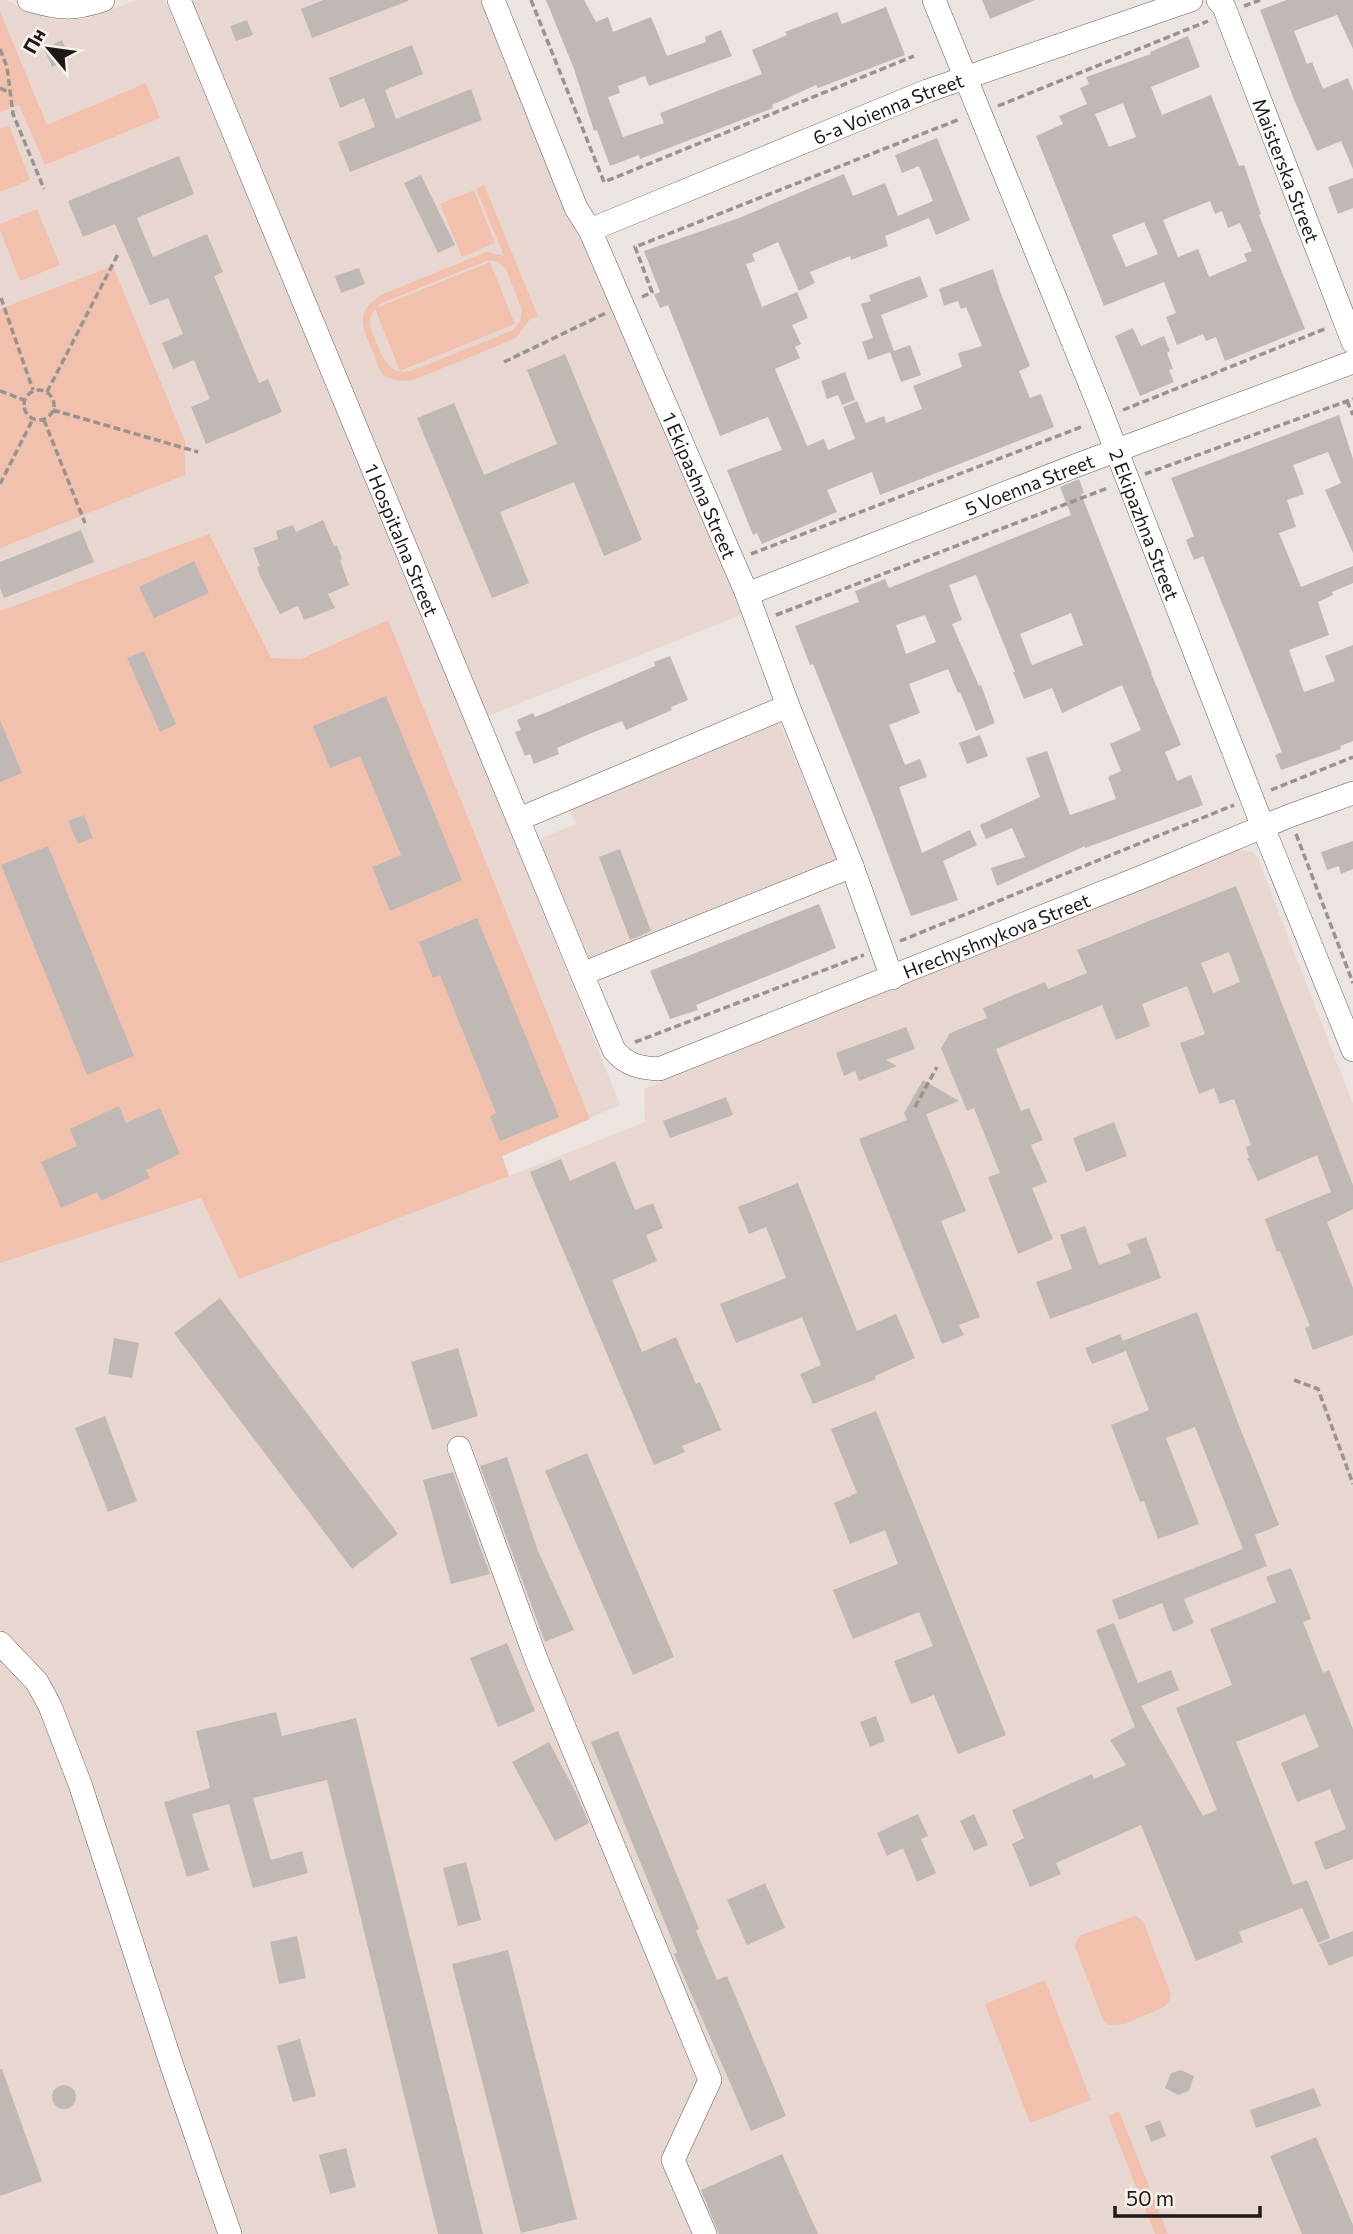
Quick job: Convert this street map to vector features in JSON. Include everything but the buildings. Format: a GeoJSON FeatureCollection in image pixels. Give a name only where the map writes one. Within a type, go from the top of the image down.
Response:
{"type":"FeatureCollection","features":[{"type":"Feature","properties":{"kind":"street"},"geometry":{"type":"LineString","coordinates":[[29,0],[62,8],[84,6],[103,0]]}},
{"type":"Feature","properties":{"kind":"street","name":"1 Hospitalna Street"},"geometry":{"type":"LineString","coordinates":[[179,0],[614,1050]]}},
{"type":"Feature","properties":{"kind":"street","name":"1 Ekipashna Street"},"geometry":{"type":"LineString","coordinates":[[493,0],[576,208],[590,230],[747,594],[852,866],[892,978]]}},
{"type":"Feature","properties":{"kind":"street","name":"2 Ekipazhna Street"},"geometry":{"type":"LineString","coordinates":[[934,0],[1104,418],[1353,1050]]}},
{"type":"Feature","properties":{"kind":"street","name":"6-a Voienna Street"},"geometry":{"type":"LineString","coordinates":[[590,230],[927,91],[1191,0]]}},
{"type":"Feature","properties":{"kind":"street","name":"Maisterska Street"},"geometry":{"type":"LineString","coordinates":[[1223,7],[1349,332]]}},
{"type":"Feature","properties":{"kind":"street","name":"5 Voenna Street"},"geometry":{"type":"LineString","coordinates":[[747,594],[1116,450],[1353,362]]}},
{"type":"Feature","properties":{"kind":"street"},"geometry":{"type":"LineString","coordinates":[[519,818],[788,706]]}},
{"type":"Feature","properties":{"kind":"street","name":"Hrechyshnykova Street"},"geometry":{"type":"LineString","coordinates":[[614,1050],[620,1059],[638,1068],[659,1069],[1353,793]]}},
{"type":"Feature","properties":{"kind":"street"},"geometry":{"type":"LineString","coordinates":[[582,974],[852,866]]}},
{"type":"Feature","properties":{"kind":"street"},"geometry":{"type":"LineString","coordinates":[[459,1448],[536,1659],[710,2080],[673,2160],[705,2234]]}},
{"type":"Feature","properties":{"kind":"street"},"geometry":{"type":"LineString","coordinates":[[0,1643],[22,1663],[37,1682],[50,1706],[80,1784],[230,2234]]}},
{"type":"Feature","properties":{"kind":"path"},"geometry":{"type":"LineString","coordinates":[[531,0],[604,182],[914,56]]}},
{"type":"Feature","properties":{"kind":"path"},"geometry":{"type":"LineString","coordinates":[[504,362],[652,292],[635,247],[1006,103],[1223,7],[1260,0]]}},
{"type":"Feature","properties":{"kind":"path"},"geometry":{"type":"LineString","coordinates":[[0,49],[7,67],[13,114],[44,189]]}},
{"type":"Feature","properties":{"kind":"path"},"geometry":{"type":"LineString","coordinates":[[0,88],[10,93]]}},
{"type":"Feature","properties":{"kind":"path"},"geometry":{"type":"LineString","coordinates":[[47,392],[118,254]]}},
{"type":"Feature","properties":{"kind":"path"},"geometry":{"type":"LineString","coordinates":[[1,298],[33,390]]}},
{"type":"Feature","properties":{"kind":"path"},"geometry":{"type":"LineString","coordinates":[[733,561],[1104,418],[1349,332]]}},
{"type":"Feature","properties":{"kind":"path"},"geometry":{"type":"LineString","coordinates":[[33,390],[47,392],[54,403],[53,410],[44,420]]}},
{"type":"Feature","properties":{"kind":"path"},"geometry":{"type":"LineString","coordinates":[[33,390],[24,400],[25,413],[33,419],[44,420]]}},
{"type":"Feature","properties":{"kind":"path"},"geometry":{"type":"LineString","coordinates":[[0,391],[24,400]]}},
{"type":"Feature","properties":{"kind":"path"},"geometry":{"type":"LineString","coordinates":[[757,622],[1353,398]]}},
{"type":"Feature","properties":{"kind":"path"},"geometry":{"type":"LineString","coordinates":[[1347,400],[1353,415]]}},
{"type":"Feature","properties":{"kind":"path"},"geometry":{"type":"LineString","coordinates":[[53,410],[198,452]]}},
{"type":"Feature","properties":{"kind":"path"},"geometry":{"type":"LineString","coordinates":[[0,484],[33,419]]}},
{"type":"Feature","properties":{"kind":"path"},"geometry":{"type":"LineString","coordinates":[[44,420],[85,523]]}},
{"type":"Feature","properties":{"kind":"path"},"geometry":{"type":"LineString","coordinates":[[1262,794],[1353,757]]}},
{"type":"Feature","properties":{"kind":"path"},"geometry":{"type":"LineString","coordinates":[[614,1050],[881,949],[1242,802]]}},
{"type":"Feature","properties":{"kind":"path"},"geometry":{"type":"LineString","coordinates":[[1293,827],[1353,983]]}},
{"type":"Feature","properties":{"kind":"path"},"geometry":{"type":"LineString","coordinates":[[915,1107],[937,1067]]}},
{"type":"Feature","properties":{"kind":"path"},"geometry":{"type":"LineString","coordinates":[[1294,1380],[1318,1389],[1353,1484]]}},
{"type":"Feature","properties":{"kind":"shaded area"},"geometry":{"type":"Polygon","coordinates":[[[0,0],[7,0],[26,10],[61,20],[88,18],[137,0],[164,0],[169,8],[422,605],[620,1105],[502,1156],[509,1176],[645,1122],[644,1089],[1232,849],[1253,852],[1258,859],[1353,1104],[1353,2234],[0,2234],[0,0]]]}},
{"type":"Feature","properties":{"kind":"shaded area"},"geometry":{"type":"Polygon","coordinates":[[[192,0],[483,0],[567,209],[696,498],[743,614],[487,716],[192,0]]]}},
{"type":"Feature","properties":{"kind":"shaded area"},"geometry":{"type":"Polygon","coordinates":[[[0,11],[47,125],[146,83],[160,118],[45,165],[19,105],[0,112],[0,11]]]}},
{"type":"Feature","properties":{"kind":"shaded area"},"geometry":{"type":"Polygon","coordinates":[[[9,125],[30,180],[0,192],[0,129],[9,125]]]}},
{"type":"Feature","properties":{"kind":"shaded area"},"geometry":{"type":"Polygon","coordinates":[[[484,185],[538,316],[530,319],[516,338],[414,380],[389,378],[379,368],[364,327],[364,314],[372,302],[381,295],[486,252],[504,256],[476,189],[484,185]],[[487,261],[382,303],[376,308],[490,262],[515,324],[400,371],[375,309],[370,326],[389,365],[394,369],[402,372],[411,371],[513,330],[520,321],[522,310],[506,269],[496,261],[487,261]]]}},
{"type":"Feature","properties":{"kind":"shaded area"},"geometry":{"type":"Polygon","coordinates":[[[474,190],[495,243],[462,257],[440,204],[474,190]]]}},
{"type":"Feature","properties":{"kind":"shaded area"},"geometry":{"type":"Polygon","coordinates":[[[37,209],[60,265],[20,281],[0,224],[37,209]]]}},
{"type":"Feature","properties":{"kind":"shaded area"},"geometry":{"type":"Polygon","coordinates":[[[113,266],[185,441],[185,475],[0,548],[0,309],[113,266]]]}},
{"type":"Feature","properties":{"kind":"shaded area"},"geometry":{"type":"Polygon","coordinates":[[[209,534],[271,658],[301,659],[388,620],[590,1119],[502,1156],[509,1176],[239,1279],[201,1198],[0,1263],[0,611],[209,534]]]}},
{"type":"Feature","properties":{"kind":"shaded area"},"geometry":{"type":"Polygon","coordinates":[[[776,715],[838,860],[589,963],[539,843],[542,838],[576,824],[567,804],[776,715]]]}},
{"type":"Feature","properties":{"kind":"shaded area"},"geometry":{"type":"Polygon","coordinates":[[[1136,1916],[1143,1921],[1171,1994],[1164,2007],[1125,2024],[1109,2025],[1103,2020],[1075,1947],[1081,1935],[1136,1916]]]}},
{"type":"Feature","properties":{"kind":"shaded area"},"geometry":{"type":"Polygon","coordinates":[[[1045,1980],[1091,2100],[1030,2123],[985,2004],[1045,1980]]]}},
{"type":"Feature","properties":{"kind":"shaded area"},"geometry":{"type":"Polygon","coordinates":[[[1119,2111],[1168,2234],[1155,2234],[1108,2116],[1119,2111]]]}}]}
